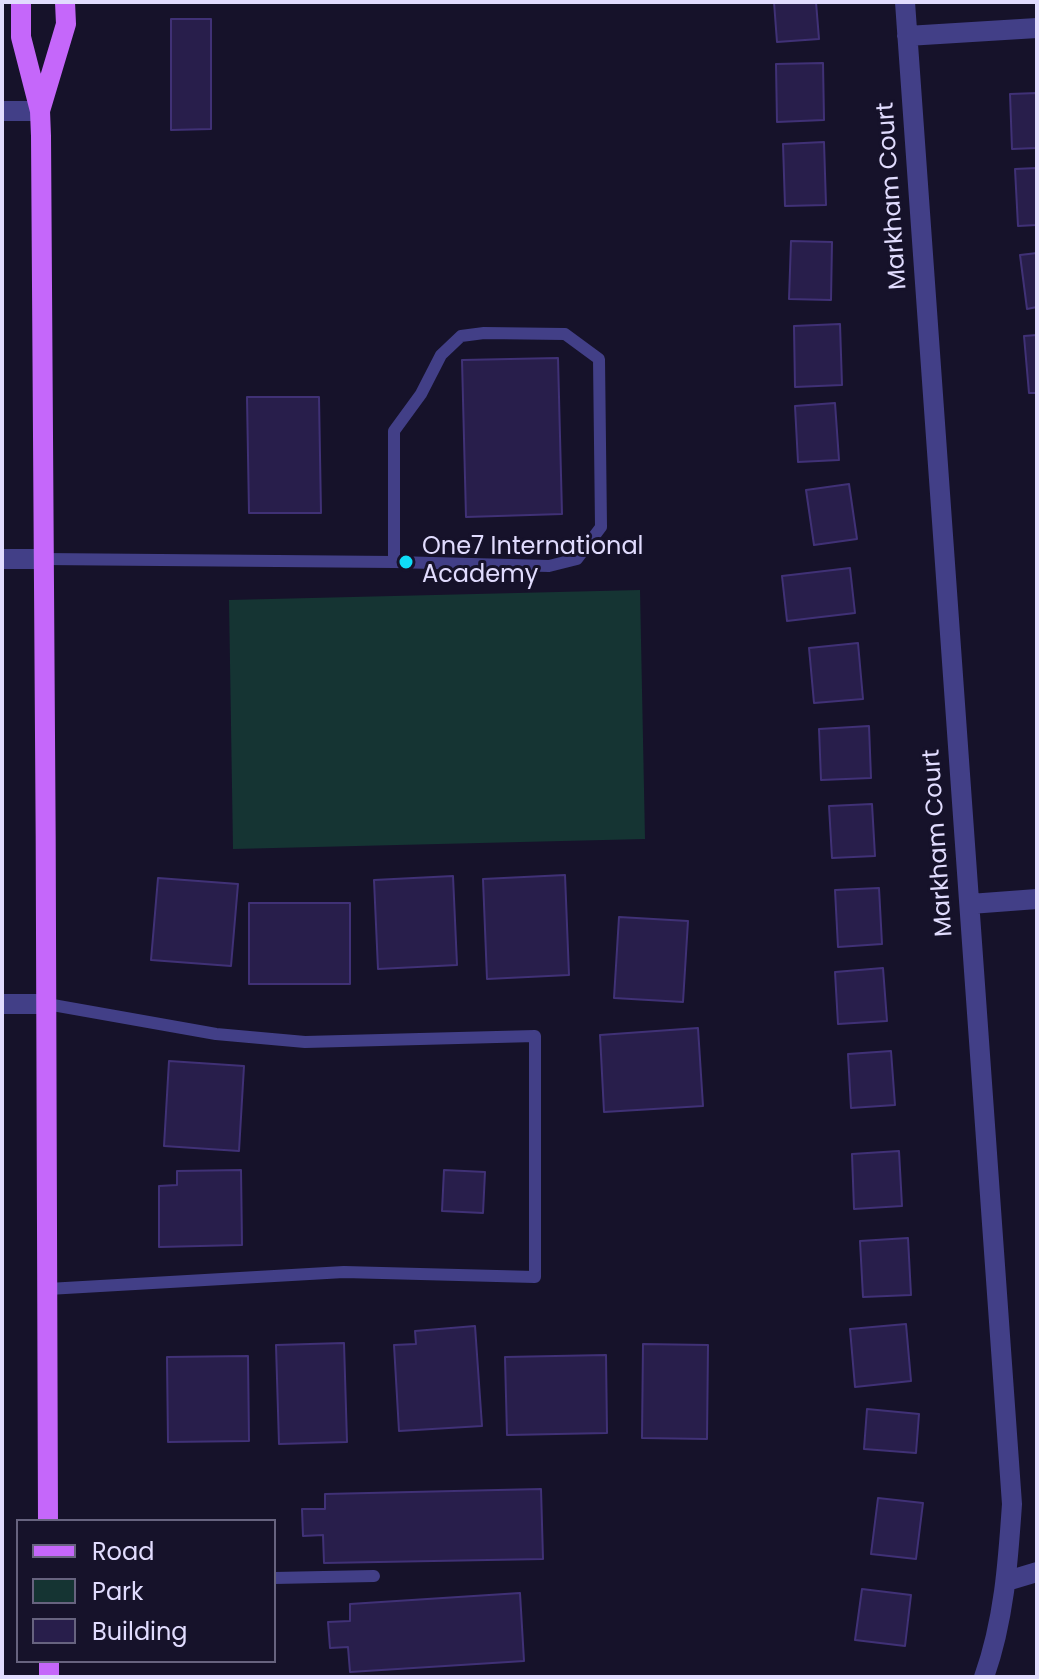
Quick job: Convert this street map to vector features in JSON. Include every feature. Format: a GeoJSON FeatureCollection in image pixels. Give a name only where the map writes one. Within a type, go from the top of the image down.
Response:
{"type":"FeatureCollection","features":[{"type":"Feature","properties":{"kind":"main road"},"geometry":{"type":"LineString","coordinates":[[21,2],[21,37],[40,111],[48,1519]]}},
{"type":"Feature","properties":{"kind":"main road"},"geometry":{"type":"LineString","coordinates":[[40,111],[66,24],[65,2]]}},
{"type":"Feature","properties":{"kind":"street","name":"Markham Court"},"geometry":{"type":"LineString","coordinates":[[905,2],[1012,1504],[1007,1581],[992,1654],[984,1677]]}},
{"type":"Feature","properties":{"kind":"street"},"geometry":{"type":"LineString","coordinates":[[907,36],[1037,28]]}},
{"type":"Feature","properties":{"kind":"street"},"geometry":{"type":"LineString","coordinates":[[2,111],[40,111]]}},
{"type":"Feature","properties":{"kind":"street"},"geometry":{"type":"LineString","coordinates":[[2,559],[43,559]]}},
{"type":"Feature","properties":{"kind":"street"},"geometry":{"type":"LineString","coordinates":[[970,904],[1037,899]]}},
{"type":"Feature","properties":{"kind":"street"},"geometry":{"type":"LineString","coordinates":[[2,1004],[47,1004]]}},
{"type":"Feature","properties":{"kind":"street"},"geometry":{"type":"LineString","coordinates":[[1007,1581],[1037,1572]]}},
{"type":"Feature","properties":{"kind":"lane"},"geometry":{"type":"LineString","coordinates":[[43,559],[549,566],[577,559],[601,527],[599,359],[565,334],[484,333],[461,336],[441,355],[421,394],[394,431],[394,562]]}},
{"type":"Feature","properties":{"kind":"lane"},"geometry":{"type":"LineString","coordinates":[[47,1004],[216,1034],[305,1042],[535,1036],[535,1277],[344,1272],[48,1289]]}},
{"type":"Feature","properties":{"kind":"lane"},"geometry":{"type":"LineString","coordinates":[[276,1578],[374,1576]]}},
{"type":"Feature","properties":{"kind":"green space"},"geometry":{"type":"Polygon","coordinates":[[[640,590],[645,839],[233,849],[229,600],[640,590]]]}},
{"type":"Feature","properties":{"kind":"building"},"geometry":{"type":"Polygon","coordinates":[[[774,2],[816,2],[819,39],[777,42],[774,2]]]}},
{"type":"Feature","properties":{"kind":"building"},"geometry":{"type":"Polygon","coordinates":[[[171,19],[211,19],[211,129],[171,130],[171,19]]]}},
{"type":"Feature","properties":{"kind":"building"},"geometry":{"type":"Polygon","coordinates":[[[823,63],[824,120],[777,122],[776,64],[823,63]]]}},
{"type":"Feature","properties":{"kind":"building"},"geometry":{"type":"Polygon","coordinates":[[[1037,93],[1037,148],[1012,149],[1010,94],[1037,93]]]}},
{"type":"Feature","properties":{"kind":"building"},"geometry":{"type":"Polygon","coordinates":[[[824,142],[826,205],[785,206],[783,144],[824,142]]]}},
{"type":"Feature","properties":{"kind":"building"},"geometry":{"type":"Polygon","coordinates":[[[1037,168],[1037,225],[1018,226],[1015,169],[1037,168]]]}},
{"type":"Feature","properties":{"kind":"building"},"geometry":{"type":"Polygon","coordinates":[[[791,241],[832,242],[831,300],[789,299],[791,241]]]}},
{"type":"Feature","properties":{"kind":"building"},"geometry":{"type":"Polygon","coordinates":[[[1037,253],[1037,307],[1027,309],[1020,255],[1037,253]]]}},
{"type":"Feature","properties":{"kind":"building"},"geometry":{"type":"Polygon","coordinates":[[[840,324],[842,385],[795,387],[794,326],[840,324]]]}},
{"type":"Feature","properties":{"kind":"building"},"geometry":{"type":"Polygon","coordinates":[[[1037,335],[1037,393],[1029,393],[1024,336],[1037,335]]]}},
{"type":"Feature","properties":{"kind":"building"},"geometry":{"type":"Polygon","coordinates":[[[558,358],[562,514],[466,517],[462,360],[558,358]]]}},
{"type":"Feature","properties":{"kind":"building"},"geometry":{"type":"Polygon","coordinates":[[[247,397],[319,397],[321,513],[249,513],[247,397]]]}},
{"type":"Feature","properties":{"kind":"building"},"geometry":{"type":"Polygon","coordinates":[[[835,403],[839,460],[798,462],[795,406],[835,403]]]}},
{"type":"Feature","properties":{"kind":"building"},"geometry":{"type":"Polygon","coordinates":[[[849,484],[857,539],[814,545],[806,490],[849,484]]]}},
{"type":"Feature","properties":{"kind":"building"},"geometry":{"type":"Polygon","coordinates":[[[850,568],[855,613],[787,621],[782,576],[850,568]]]}},
{"type":"Feature","properties":{"kind":"building"},"geometry":{"type":"Polygon","coordinates":[[[858,643],[863,699],[814,703],[809,648],[858,643]]]}},
{"type":"Feature","properties":{"kind":"building"},"geometry":{"type":"Polygon","coordinates":[[[869,726],[871,778],[821,780],[819,729],[869,726]]]}},
{"type":"Feature","properties":{"kind":"building"},"geometry":{"type":"Polygon","coordinates":[[[872,804],[875,856],[832,858],[829,806],[872,804]]]}},
{"type":"Feature","properties":{"kind":"building"},"geometry":{"type":"Polygon","coordinates":[[[565,875],[569,975],[487,979],[483,879],[565,875]]]}},
{"type":"Feature","properties":{"kind":"building"},"geometry":{"type":"Polygon","coordinates":[[[453,876],[457,965],[378,969],[374,880],[453,876]]]}},
{"type":"Feature","properties":{"kind":"building"},"geometry":{"type":"Polygon","coordinates":[[[158,878],[238,884],[231,966],[151,960],[158,878]]]}},
{"type":"Feature","properties":{"kind":"building"},"geometry":{"type":"Polygon","coordinates":[[[879,888],[882,944],[838,947],[835,890],[879,888]]]}},
{"type":"Feature","properties":{"kind":"building"},"geometry":{"type":"Polygon","coordinates":[[[249,903],[350,903],[350,984],[249,984],[249,903]]]}},
{"type":"Feature","properties":{"kind":"building"},"geometry":{"type":"Polygon","coordinates":[[[619,917],[688,921],[683,1002],[614,998],[619,917]]]}},
{"type":"Feature","properties":{"kind":"building"},"geometry":{"type":"Polygon","coordinates":[[[883,968],[887,1021],[838,1024],[835,972],[883,968]]]}},
{"type":"Feature","properties":{"kind":"building"},"geometry":{"type":"Polygon","coordinates":[[[698,1028],[703,1106],[604,1112],[600,1035],[698,1028]]]}},
{"type":"Feature","properties":{"kind":"building"},"geometry":{"type":"Polygon","coordinates":[[[891,1051],[895,1105],[851,1108],[848,1054],[891,1051]]]}},
{"type":"Feature","properties":{"kind":"building"},"geometry":{"type":"Polygon","coordinates":[[[169,1061],[244,1066],[239,1151],[164,1146],[169,1061]]]}},
{"type":"Feature","properties":{"kind":"building"},"geometry":{"type":"Polygon","coordinates":[[[899,1151],[902,1206],[854,1209],[852,1154],[899,1151]]]}},
{"type":"Feature","properties":{"kind":"building"},"geometry":{"type":"Polygon","coordinates":[[[241,1170],[242,1245],[159,1247],[159,1186],[177,1185],[177,1171],[241,1170]]]}},
{"type":"Feature","properties":{"kind":"building"},"geometry":{"type":"Polygon","coordinates":[[[444,1170],[485,1172],[483,1213],[442,1211],[444,1170]]]}},
{"type":"Feature","properties":{"kind":"building"},"geometry":{"type":"Polygon","coordinates":[[[908,1238],[911,1295],[863,1297],[860,1241],[908,1238]]]}},
{"type":"Feature","properties":{"kind":"building"},"geometry":{"type":"Polygon","coordinates":[[[906,1324],[911,1381],[855,1387],[850,1329],[906,1324]]]}},
{"type":"Feature","properties":{"kind":"building"},"geometry":{"type":"Polygon","coordinates":[[[475,1326],[482,1426],[399,1431],[394,1345],[416,1344],[415,1331],[475,1326]]]}},
{"type":"Feature","properties":{"kind":"building"},"geometry":{"type":"Polygon","coordinates":[[[344,1343],[347,1442],[279,1444],[276,1345],[344,1343]]]}},
{"type":"Feature","properties":{"kind":"building"},"geometry":{"type":"Polygon","coordinates":[[[643,1344],[708,1345],[707,1439],[642,1438],[643,1344]]]}},
{"type":"Feature","properties":{"kind":"building"},"geometry":{"type":"Polygon","coordinates":[[[606,1355],[607,1433],[507,1435],[505,1357],[606,1355]]]}},
{"type":"Feature","properties":{"kind":"building"},"geometry":{"type":"Polygon","coordinates":[[[248,1356],[249,1441],[168,1442],[167,1357],[248,1356]]]}},
{"type":"Feature","properties":{"kind":"building"},"geometry":{"type":"Polygon","coordinates":[[[867,1409],[919,1414],[916,1453],[864,1449],[867,1409]]]}},
{"type":"Feature","properties":{"kind":"building"},"geometry":{"type":"Polygon","coordinates":[[[541,1489],[543,1559],[324,1563],[323,1535],[303,1536],[302,1509],[325,1509],[325,1494],[541,1489]]]}},
{"type":"Feature","properties":{"kind":"building"},"geometry":{"type":"Polygon","coordinates":[[[878,1498],[923,1503],[916,1559],[871,1554],[878,1498]]]}},
{"type":"Feature","properties":{"kind":"building"},"geometry":{"type":"Polygon","coordinates":[[[862,1589],[911,1595],[905,1646],[855,1640],[862,1589]]]}},
{"type":"Feature","properties":{"kind":"building"},"geometry":{"type":"Polygon","coordinates":[[[520,1593],[524,1661],[350,1672],[348,1647],[330,1648],[328,1622],[350,1621],[350,1604],[520,1593]]]}},
{"type":"Feature","properties":{"kind":"place","name":"One7 International Academy"},"geometry":{"type":"Point","coordinates":[406,562]}}]}
